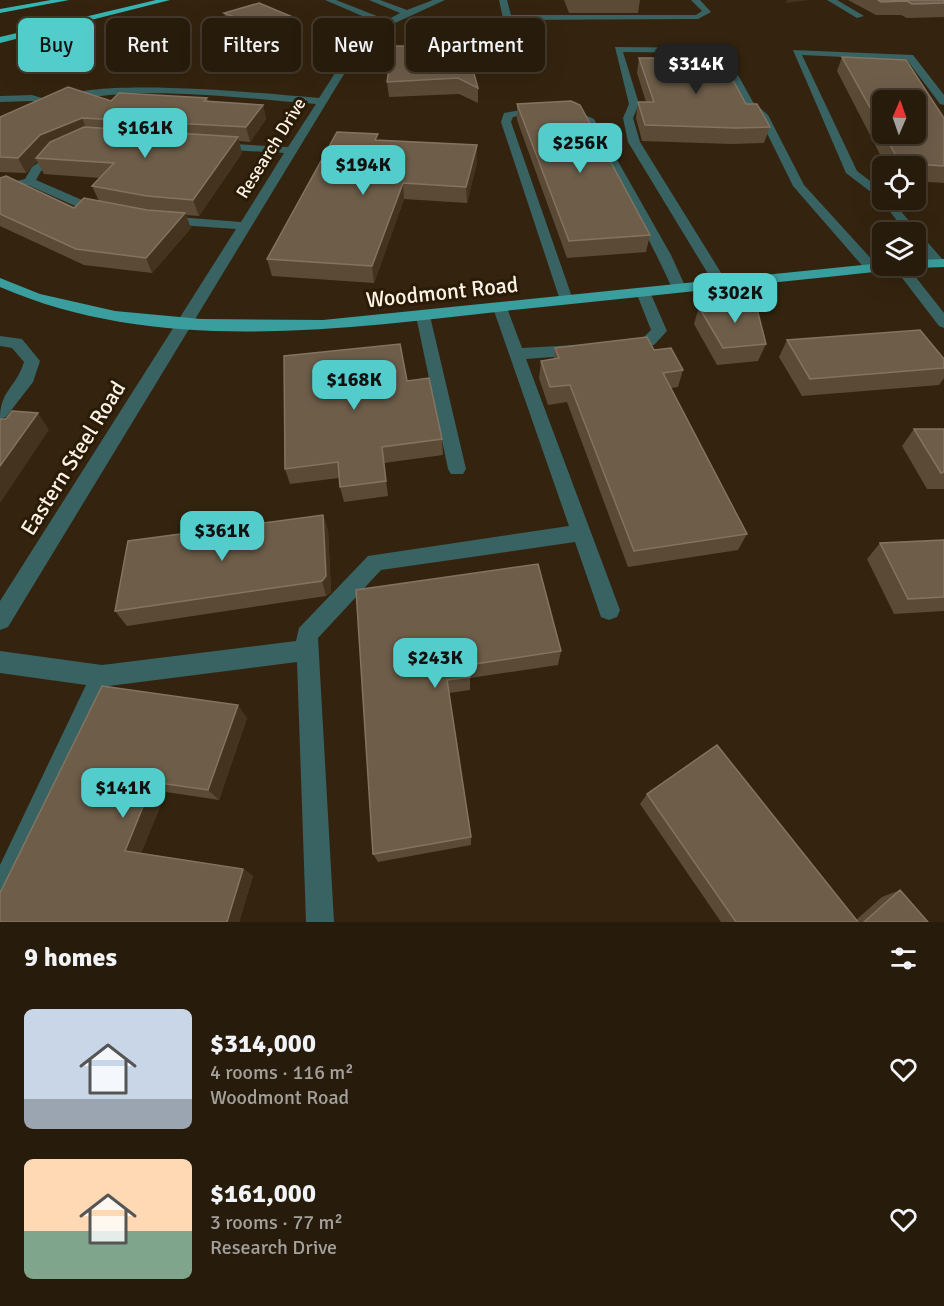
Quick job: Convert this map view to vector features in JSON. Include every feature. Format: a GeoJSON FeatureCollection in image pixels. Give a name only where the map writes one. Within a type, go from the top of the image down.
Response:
{"type":"FeatureCollection","features":[{"type":"Feature","properties":{"kind":"highway"},"geometry":{"type":"LineString","coordinates":[[0,11],[65,0]]}},
{"type":"Feature","properties":{"kind":"highway"},"geometry":{"type":"LineString","coordinates":[[0,40],[166,0]]}},
{"type":"Feature","properties":{"kind":"main road"},"geometry":{"type":"LineString","coordinates":[[926,264],[941,263]]}},
{"type":"Feature","properties":{"kind":"main road","name":"Woodmont Road"},"geometry":{"type":"LineString","coordinates":[[2,285],[80,308],[142,319],[253,326],[322,325],[871,267]]}},
{"type":"Feature","properties":{"kind":"street"},"geometry":{"type":"LineString","coordinates":[[329,0],[374,18]]}},
{"type":"Feature","properties":{"kind":"street"},"geometry":{"type":"LineString","coordinates":[[373,0],[407,13]]}},
{"type":"Feature","properties":{"kind":"street","name":"Research Drive"},"geometry":{"type":"LineString","coordinates":[[394,19],[441,0]]}},
{"type":"Feature","properties":{"kind":"street"},"geometry":{"type":"LineString","coordinates":[[503,0],[507,18],[698,17],[707,12],[695,0]]}},
{"type":"Feature","properties":{"kind":"street"},"geometry":{"type":"LineString","coordinates":[[831,0],[860,16]]}},
{"type":"Feature","properties":{"kind":"street"},"geometry":{"type":"LineString","coordinates":[[721,284],[634,142],[628,118],[634,104],[618,49],[720,50],[749,104],[763,115],[799,186],[871,267]]}},
{"type":"Feature","properties":{"kind":"street"},"geometry":{"type":"LineString","coordinates":[[872,189],[852,173],[796,52],[910,57],[944,102]]}},
{"type":"Feature","properties":{"kind":"street","name":"Research Drive"},"geometry":{"type":"LineString","coordinates":[[187,322],[340,72]]}},
{"type":"Feature","properties":{"kind":"street"},"geometry":{"type":"LineString","coordinates":[[32,113],[77,95],[123,91],[234,94],[322,101]]}},
{"type":"Feature","properties":{"kind":"street"},"geometry":{"type":"LineString","coordinates":[[0,99],[32,98],[53,103]]}},
{"type":"Feature","properties":{"kind":"street"},"geometry":{"type":"LineString","coordinates":[[566,300],[506,122],[508,115],[533,111],[574,111],[590,121],[664,255],[679,288]]}},
{"type":"Feature","properties":{"kind":"street"},"geometry":{"type":"LineString","coordinates":[[207,145],[291,150]]}},
{"type":"Feature","properties":{"kind":"street"},"geometry":{"type":"LineString","coordinates":[[29,181],[36,169],[52,154],[70,146]]}},
{"type":"Feature","properties":{"kind":"street"},"geometry":{"type":"LineString","coordinates":[[0,189],[29,181],[86,206],[119,213]]}},
{"type":"Feature","properties":{"kind":"street"},"geometry":{"type":"LineString","coordinates":[[893,210],[904,222]]}},
{"type":"Feature","properties":{"kind":"street"},"geometry":{"type":"LineString","coordinates":[[153,219],[244,226]]}},
{"type":"Feature","properties":{"kind":"street"},"geometry":{"type":"LineString","coordinates":[[926,247],[941,263]]}},
{"type":"Feature","properties":{"kind":"street"},"geometry":{"type":"LineString","coordinates":[[908,276],[944,323]]}},
{"type":"Feature","properties":{"kind":"street"},"geometry":{"type":"LineString","coordinates":[[608,346],[649,341],[658,331],[643,292]]}},
{"type":"Feature","properties":{"kind":"street"},"geometry":{"type":"LineString","coordinates":[[500,308],[609,610]]}},
{"type":"Feature","properties":{"kind":"street"},"geometry":{"type":"LineString","coordinates":[[423,316],[457,469]]}},
{"type":"Feature","properties":{"kind":"street","name":"Eastern Steel Road"},"geometry":{"type":"LineString","coordinates":[[0,620],[187,322]]}},
{"type":"Feature","properties":{"kind":"street"},"geometry":{"type":"LineString","coordinates":[[0,341],[17,343],[32,361],[27,378],[0,413]]}},
{"type":"Feature","properties":{"kind":"street"},"geometry":{"type":"LineString","coordinates":[[516,354],[588,349]]}},
{"type":"Feature","properties":{"kind":"street"},"geometry":{"type":"LineString","coordinates":[[320,922],[307,635],[375,562],[580,533]]}},
{"type":"Feature","properties":{"kind":"street"},"geometry":{"type":"LineString","coordinates":[[0,662],[102,676],[308,650]]}},
{"type":"Feature","properties":{"kind":"street"},"geometry":{"type":"LineString","coordinates":[[0,895],[102,676]]}},
{"type":"Feature","properties":{"kind":"building"},"geometry":{"type":"Polygon","coordinates":[[[878,0],[944,0],[944,3],[912,4],[907,1],[881,2],[878,0]]]}},
{"type":"Feature","properties":{"kind":"building"},"geometry":{"type":"Polygon","coordinates":[[[259,3],[290,16],[236,18],[224,13],[259,3]]]}},
{"type":"Feature","properties":{"kind":"building"},"geometry":{"type":"Polygon","coordinates":[[[394,46],[406,46],[406,72],[474,72],[478,88],[458,78],[387,82],[388,72],[394,72],[394,46]]]}},
{"type":"Feature","properties":{"kind":"building"},"geometry":{"type":"Polygon","coordinates":[[[842,57],[906,60],[926,90],[872,90],[872,111],[842,57]]]}},
{"type":"Feature","properties":{"kind":"building"},"geometry":{"type":"Polygon","coordinates":[[[639,58],[721,58],[746,104],[757,104],[770,127],[645,125],[638,102],[654,102],[639,58]]]}},
{"type":"Feature","properties":{"kind":"building"},"geometry":{"type":"Polygon","coordinates":[[[68,87],[111,101],[119,93],[207,98],[204,101],[263,105],[246,127],[82,118],[40,135],[18,158],[0,157],[0,117],[68,87]]]}},
{"type":"Feature","properties":{"kind":"building"},"geometry":{"type":"Polygon","coordinates":[[[926,91],[944,118],[944,166],[926,165],[926,156],[896,156],[890,144],[926,144],[926,91]]]}},
{"type":"Feature","properties":{"kind":"building"},"geometry":{"type":"Polygon","coordinates":[[[571,101],[580,105],[650,235],[569,241],[517,104],[571,101]]]}},
{"type":"Feature","properties":{"kind":"building"},"geometry":{"type":"Polygon","coordinates":[[[84,127],[238,137],[193,200],[147,196],[92,186],[114,163],[36,158],[50,142],[84,127]]]}},
{"type":"Feature","properties":{"kind":"building"},"geometry":{"type":"Polygon","coordinates":[[[337,132],[378,134],[375,140],[477,145],[466,187],[403,183],[372,266],[267,259],[337,132]]]}},
{"type":"Feature","properties":{"kind":"building"},"geometry":{"type":"Polygon","coordinates":[[[6,176],[74,208],[84,198],[147,210],[185,213],[146,258],[76,249],[0,214],[0,178],[6,176]]]}},
{"type":"Feature","properties":{"kind":"building"},"geometry":{"type":"Polygon","coordinates":[[[755,301],[766,344],[723,348],[699,307],[755,301]]]}},
{"type":"Feature","properties":{"kind":"building"},"geometry":{"type":"Polygon","coordinates":[[[920,330],[944,359],[944,368],[810,379],[787,340],[920,330]]]}},
{"type":"Feature","properties":{"kind":"building"},"geometry":{"type":"Polygon","coordinates":[[[647,337],[654,350],[671,348],[683,370],[663,373],[747,534],[634,551],[570,385],[550,387],[541,361],[559,358],[555,348],[647,337]]]}},
{"type":"Feature","properties":{"kind":"building"},"geometry":{"type":"Polygon","coordinates":[[[400,344],[407,381],[429,378],[442,439],[382,447],[386,481],[340,487],[338,462],[285,469],[284,356],[400,344]]]}},
{"type":"Feature","properties":{"kind":"building"},"geometry":{"type":"Polygon","coordinates":[[[12,411],[38,413],[0,466],[0,419],[6,419],[12,411]]]}},
{"type":"Feature","properties":{"kind":"building"},"geometry":{"type":"Polygon","coordinates":[[[914,429],[944,429],[944,472],[941,473],[914,429]]]}},
{"type":"Feature","properties":{"kind":"building"},"geometry":{"type":"Polygon","coordinates":[[[323,515],[326,576],[322,581],[115,611],[128,541],[323,515]]]}},
{"type":"Feature","properties":{"kind":"building"},"geometry":{"type":"Polygon","coordinates":[[[944,540],[944,597],[908,599],[880,543],[944,540]]]}},
{"type":"Feature","properties":{"kind":"building"},"geometry":{"type":"Polygon","coordinates":[[[538,564],[561,651],[468,665],[470,677],[447,680],[471,837],[373,854],[356,590],[538,564]]]}},
{"type":"Feature","properties":{"kind":"building"},"geometry":{"type":"Polygon","coordinates":[[[102,686],[238,705],[208,790],[153,782],[125,851],[243,869],[227,922],[0,922],[0,893],[102,686]]]}},
{"type":"Feature","properties":{"kind":"building"},"geometry":{"type":"Polygon","coordinates":[[[717,745],[858,922],[736,922],[647,794],[717,745]]]}},
{"type":"Feature","properties":{"kind":"building"},"geometry":{"type":"Polygon","coordinates":[[[900,890],[928,922],[864,922],[900,890]]]}}]}
